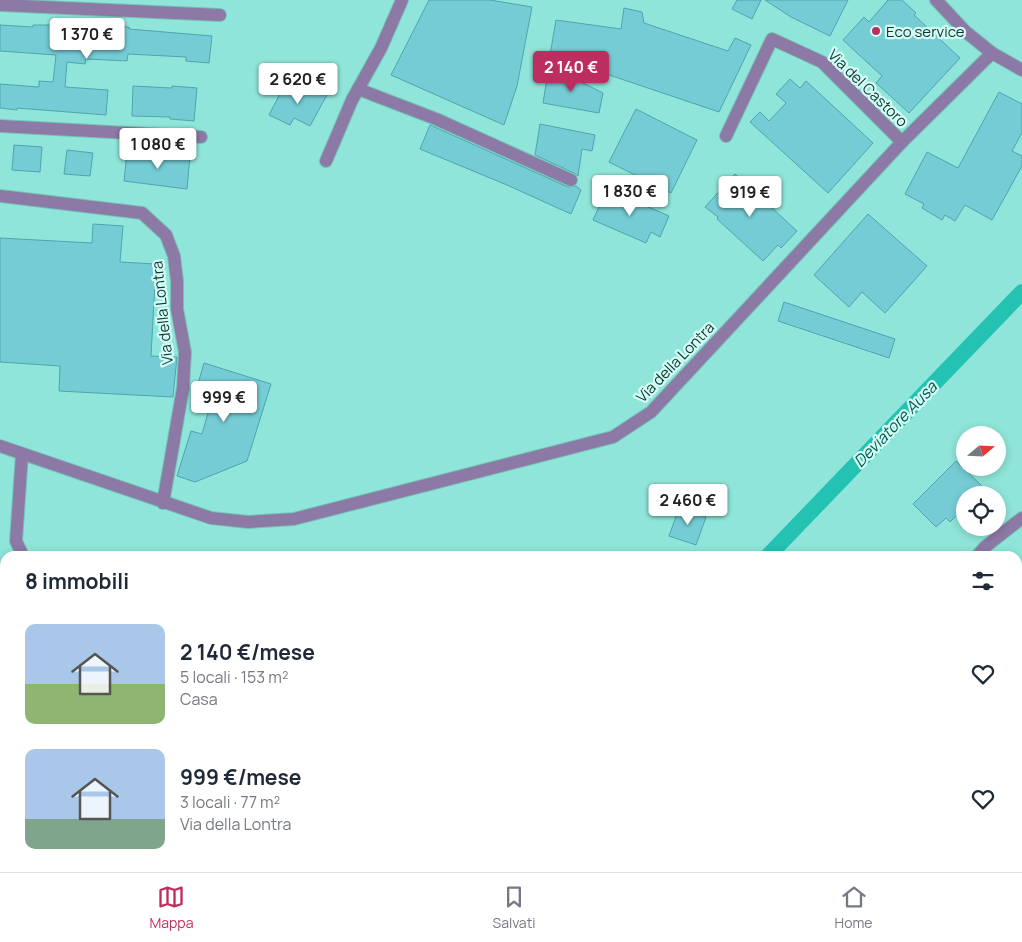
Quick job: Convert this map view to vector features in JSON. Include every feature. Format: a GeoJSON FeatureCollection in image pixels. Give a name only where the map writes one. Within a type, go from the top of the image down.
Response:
{"type":"FeatureCollection","features":[{"type":"Feature","properties":{"kind":"street"},"geometry":{"type":"LineString","coordinates":[[326,161],[358,89],[381,48],[402,0]]}},
{"type":"Feature","properties":{"kind":"street"},"geometry":{"type":"LineString","coordinates":[[936,0],[966,32],[992,53],[1022,70]]}},
{"type":"Feature","properties":{"kind":"street"},"geometry":{"type":"LineString","coordinates":[[0,4],[220,15]]}},
{"type":"Feature","properties":{"kind":"street","name":"Via del Castoro"},"geometry":{"type":"LineString","coordinates":[[726,136],[772,39],[822,62],[902,142]]}},
{"type":"Feature","properties":{"kind":"street","name":"Via della Lontra"},"geometry":{"type":"LineString","coordinates":[[0,446],[211,518],[248,522],[294,519],[613,437],[652,412],[902,142],[992,53]]}},
{"type":"Feature","properties":{"kind":"street"},"geometry":{"type":"LineString","coordinates":[[358,89],[436,119],[571,180]]}},
{"type":"Feature","properties":{"kind":"street"},"geometry":{"type":"LineString","coordinates":[[0,126],[201,137]]}},
{"type":"Feature","properties":{"kind":"street","name":"Via della Lontra"},"geometry":{"type":"LineString","coordinates":[[0,196],[142,213],[166,235],[174,256],[177,281],[177,308],[185,352],[184,388],[163,503]]}},
{"type":"Feature","properties":{"kind":"street"},"geometry":{"type":"LineString","coordinates":[[21,551],[16,541],[22,454]]}},
{"type":"Feature","properties":{"kind":"street"},"geometry":{"type":"LineString","coordinates":[[981,551],[1022,518]]}},
{"type":"Feature","properties":{"kind":"building"},"geometry":{"type":"Polygon","coordinates":[[[429,0],[490,0],[532,7],[517,86],[504,125],[391,75],[429,0]]]}},
{"type":"Feature","properties":{"kind":"building"},"geometry":{"type":"Polygon","coordinates":[[[737,0],[761,0],[752,19],[732,9],[737,0]]]}},
{"type":"Feature","properties":{"kind":"building"},"geometry":{"type":"Polygon","coordinates":[[[765,0],[848,0],[830,36],[791,17],[765,0]]]}},
{"type":"Feature","properties":{"kind":"building"},"geometry":{"type":"Polygon","coordinates":[[[888,0],[902,0],[916,13],[914,15],[960,58],[909,113],[876,83],[882,76],[843,40],[864,17],[869,22],[888,0]]]}},
{"type":"Feature","properties":{"kind":"building"},"geometry":{"type":"Polygon","coordinates":[[[624,8],[642,12],[644,23],[728,51],[735,38],[751,45],[719,112],[550,55],[556,20],[621,29],[624,8]]]}},
{"type":"Feature","properties":{"kind":"building"},"geometry":{"type":"Polygon","coordinates":[[[58,23],[113,28],[114,26],[129,27],[129,29],[212,36],[209,63],[186,61],[186,57],[128,54],[127,61],[86,59],[85,64],[67,62],[65,87],[108,90],[106,115],[0,108],[0,84],[39,87],[39,81],[53,82],[56,55],[0,51],[0,25],[33,27],[33,25],[58,25],[58,23]]]}},
{"type":"Feature","properties":{"kind":"building"},"geometry":{"type":"Polygon","coordinates":[[[549,66],[603,93],[599,113],[543,103],[549,66]]]}},
{"type":"Feature","properties":{"kind":"building"},"geometry":{"type":"Polygon","coordinates":[[[790,79],[800,88],[806,81],[873,143],[828,193],[750,122],[760,112],[769,121],[786,103],[776,94],[790,79]]]}},
{"type":"Feature","properties":{"kind":"building"},"geometry":{"type":"Polygon","coordinates":[[[309,83],[328,93],[310,126],[294,118],[290,125],[269,115],[285,84],[303,94],[309,83]]]}},
{"type":"Feature","properties":{"kind":"building"},"geometry":{"type":"Polygon","coordinates":[[[133,86],[197,88],[194,121],[170,119],[170,117],[132,116],[133,86]]]}},
{"type":"Feature","properties":{"kind":"building"},"geometry":{"type":"Polygon","coordinates":[[[999,92],[1022,104],[1022,133],[1012,151],[1022,156],[1022,166],[992,220],[965,205],[955,221],[945,215],[942,220],[922,208],[924,204],[905,194],[927,152],[958,168],[999,92]]]}},
{"type":"Feature","properties":{"kind":"building"},"geometry":{"type":"Polygon","coordinates":[[[636,109],[697,140],[671,193],[609,162],[636,109]]]}},
{"type":"Feature","properties":{"kind":"building"},"geometry":{"type":"Polygon","coordinates":[[[540,124],[595,135],[592,151],[582,149],[578,176],[535,155],[540,124]]]}},
{"type":"Feature","properties":{"kind":"building"},"geometry":{"type":"Polygon","coordinates":[[[430,125],[568,187],[576,186],[581,190],[571,214],[420,149],[430,125]]]}},
{"type":"Feature","properties":{"kind":"building"},"geometry":{"type":"Polygon","coordinates":[[[14,145],[42,147],[40,172],[12,170],[14,145]]]}},
{"type":"Feature","properties":{"kind":"building"},"geometry":{"type":"Polygon","coordinates":[[[67,150],[93,153],[90,176],[64,174],[67,150]]]}},
{"type":"Feature","properties":{"kind":"building"},"geometry":{"type":"Polygon","coordinates":[[[127,152],[164,156],[164,153],[190,156],[187,189],[124,181],[127,152]]]}},
{"type":"Feature","properties":{"kind":"building"},"geometry":{"type":"Polygon","coordinates":[[[735,174],[797,231],[781,248],[778,245],[763,261],[717,219],[718,217],[705,207],[735,174]]]}},
{"type":"Feature","properties":{"kind":"building"},"geometry":{"type":"Polygon","coordinates":[[[607,189],[669,216],[660,237],[651,232],[646,243],[593,220],[607,189]]]}},
{"type":"Feature","properties":{"kind":"building"},"geometry":{"type":"Polygon","coordinates":[[[868,214],[927,266],[885,313],[862,292],[849,307],[814,275],[868,214]]]}},
{"type":"Feature","properties":{"kind":"building"},"geometry":{"type":"Polygon","coordinates":[[[93,224],[123,226],[120,262],[156,264],[151,356],[177,357],[173,397],[59,391],[60,366],[0,362],[0,238],[92,243],[93,224]]]}},
{"type":"Feature","properties":{"kind":"building"},"geometry":{"type":"Polygon","coordinates":[[[784,302],[895,339],[889,358],[778,321],[784,302]]]}},
{"type":"Feature","properties":{"kind":"building"},"geometry":{"type":"Polygon","coordinates":[[[204,363],[271,384],[247,461],[195,482],[177,476],[191,431],[202,434],[212,399],[195,394],[204,363]]]}},
{"type":"Feature","properties":{"kind":"building"},"geometry":{"type":"Polygon","coordinates":[[[956,461],[956,476],[972,476],[982,486],[956,486],[956,516],[950,522],[946,518],[936,527],[913,504],[956,461]]]}},
{"type":"Feature","properties":{"kind":"building"},"geometry":{"type":"Polygon","coordinates":[[[679,508],[706,517],[696,545],[669,536],[679,508]]]}},
{"type":"Feature","properties":{"kind":"waterway","name":"Deviatore Ausa"},"geometry":{"type":"LineString","coordinates":[[773,551],[1022,292]]}},
{"type":"Feature","properties":{"kind":"place","name":"Eco service"},"geometry":{"type":"Point","coordinates":[876,31]}}]}
